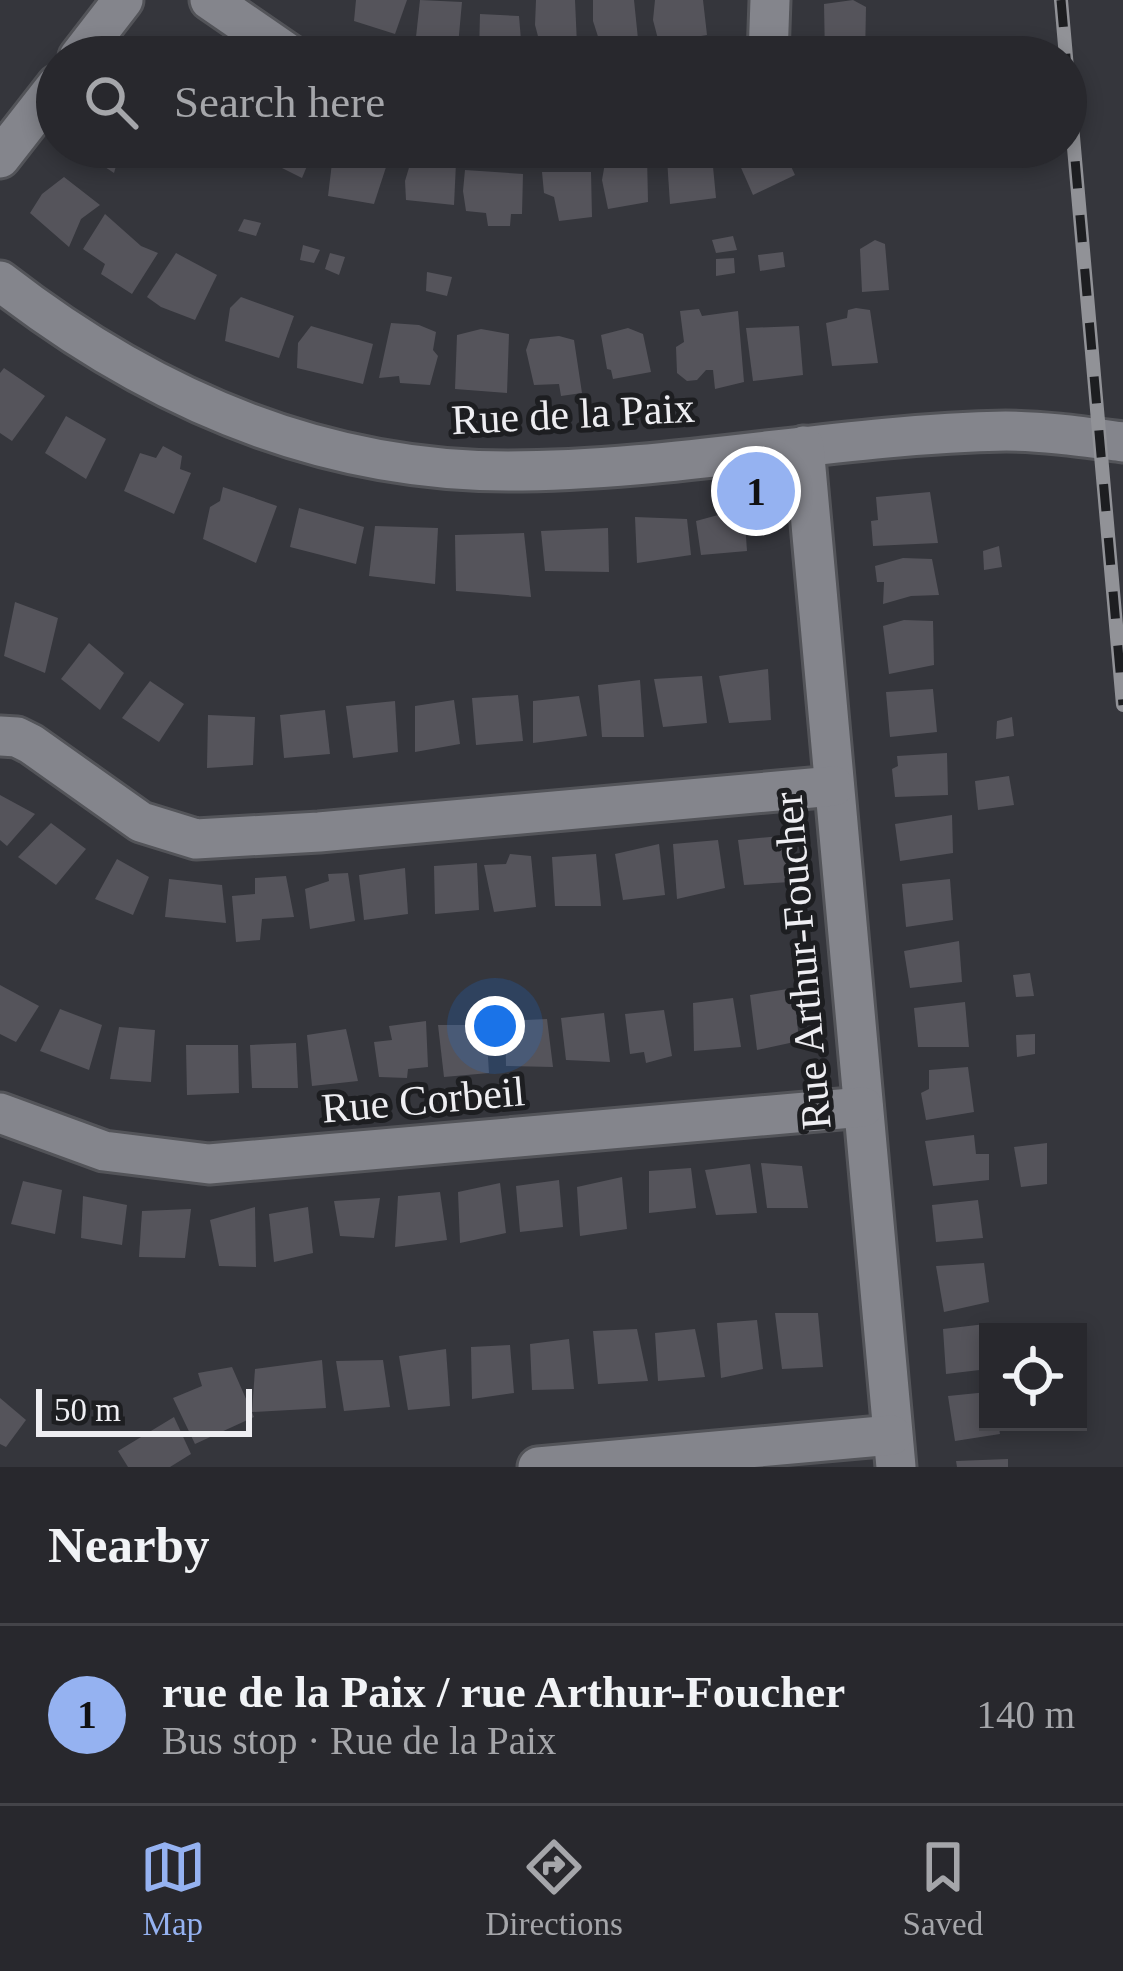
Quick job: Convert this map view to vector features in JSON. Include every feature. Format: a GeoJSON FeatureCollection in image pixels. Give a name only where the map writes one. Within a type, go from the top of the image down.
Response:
{"type":"FeatureCollection","features":[{"type":"Feature","properties":{"kind":"street"},"geometry":{"type":"LineString","coordinates":[[95,36],[123,0]]}},
{"type":"Feature","properties":{"kind":"street"},"geometry":{"type":"LineString","coordinates":[[210,0],[262,36]]}},
{"type":"Feature","properties":{"kind":"street"},"geometry":{"type":"LineString","coordinates":[[769,36],[770,0]]}},
{"type":"Feature","properties":{"kind":"street"},"geometry":{"type":"LineString","coordinates":[[0,158],[36,112]]}},
{"type":"Feature","properties":{"kind":"street","name":"Rue de la Paix"},"geometry":{"type":"LineString","coordinates":[[0,281],[76,338],[182,397],[292,439],[392,463],[544,470],[1010,431],[1123,442]]}},
{"type":"Feature","properties":{"kind":"street","name":"Rue Arthur-Foucher"},"geometry":{"type":"LineString","coordinates":[[804,446],[894,1451]]}},
{"type":"Feature","properties":{"kind":"street"},"geometry":{"type":"LineString","coordinates":[[0,736],[31,744],[141,822],[196,839],[834,785]]}},
{"type":"Feature","properties":{"kind":"street","name":"Rue Corbeil"},"geometry":{"type":"LineString","coordinates":[[0,1113],[104,1151],[209,1164],[862,1107]]}},
{"type":"Feature","properties":{"kind":"street"},"geometry":{"type":"LineString","coordinates":[[538,1467],[894,1451]]}},
{"type":"Feature","properties":{"kind":"building"},"geometry":{"type":"Polygon","coordinates":[[[356,0],[407,0],[395,34],[354,21],[356,0]]]}},
{"type":"Feature","properties":{"kind":"building"},"geometry":{"type":"Polygon","coordinates":[[[420,0],[462,2],[459,36],[416,36],[420,0]]]}},
{"type":"Feature","properties":{"kind":"building"},"geometry":{"type":"Polygon","coordinates":[[[536,0],[575,0],[577,36],[538,36],[536,0]]]}},
{"type":"Feature","properties":{"kind":"building"},"geometry":{"type":"Polygon","coordinates":[[[593,0],[634,0],[638,36],[598,36],[593,0]]]}},
{"type":"Feature","properties":{"kind":"building"},"geometry":{"type":"Polygon","coordinates":[[[655,0],[703,0],[707,35],[657,36],[655,0]]]}},
{"type":"Feature","properties":{"kind":"building"},"geometry":{"type":"Polygon","coordinates":[[[853,0],[866,7],[865,36],[825,36],[824,4],[853,0]]]}},
{"type":"Feature","properties":{"kind":"building"},"geometry":{"type":"Polygon","coordinates":[[[480,14],[519,16],[521,36],[479,36],[480,14]]]}},
{"type":"Feature","properties":{"kind":"building"},"geometry":{"type":"Polygon","coordinates":[[[282,168],[306,168],[302,178],[282,168]]]}},
{"type":"Feature","properties":{"kind":"building"},"geometry":{"type":"Polygon","coordinates":[[[331,168],[386,168],[374,204],[328,196],[331,168]]]}},
{"type":"Feature","properties":{"kind":"building"},"geometry":{"type":"Polygon","coordinates":[[[409,168],[456,168],[454,205],[406,200],[409,168]]]}},
{"type":"Feature","properties":{"kind":"building"},"geometry":{"type":"Polygon","coordinates":[[[604,168],[647,168],[648,202],[608,209],[604,168]]]}},
{"type":"Feature","properties":{"kind":"building"},"geometry":{"type":"Polygon","coordinates":[[[668,168],[713,168],[716,198],[670,204],[668,168]]]}},
{"type":"Feature","properties":{"kind":"building"},"geometry":{"type":"Polygon","coordinates":[[[741,168],[792,168],[795,175],[753,195],[741,168]]]}},
{"type":"Feature","properties":{"kind":"building"},"geometry":{"type":"Polygon","coordinates":[[[465,170],[523,174],[522,214],[511,214],[510,226],[488,226],[486,213],[466,211],[465,170]]]}},
{"type":"Feature","properties":{"kind":"building"},"geometry":{"type":"Polygon","coordinates":[[[542,172],[591,172],[592,217],[559,221],[554,197],[544,193],[542,172]]]}},
{"type":"Feature","properties":{"kind":"building"},"geometry":{"type":"Polygon","coordinates":[[[64,177],[100,205],[81,219],[69,247],[30,213],[42,194],[64,177]]]}},
{"type":"Feature","properties":{"kind":"building"},"geometry":{"type":"Polygon","coordinates":[[[105,214],[141,246],[158,253],[132,294],[101,274],[105,264],[83,249],[105,214]]]}},
{"type":"Feature","properties":{"kind":"building"},"geometry":{"type":"Polygon","coordinates":[[[244,219],[261,223],[256,236],[238,231],[244,219]]]}},
{"type":"Feature","properties":{"kind":"building"},"geometry":{"type":"Polygon","coordinates":[[[733,236],[737,250],[716,253],[712,240],[733,236]]]}},
{"type":"Feature","properties":{"kind":"building"},"geometry":{"type":"Polygon","coordinates":[[[875,240],[885,244],[889,290],[862,292],[860,249],[875,240]]]}},
{"type":"Feature","properties":{"kind":"building"},"geometry":{"type":"Polygon","coordinates":[[[303,245],[320,250],[314,263],[300,260],[303,245]]]}},
{"type":"Feature","properties":{"kind":"building"},"geometry":{"type":"Polygon","coordinates":[[[783,252],[785,267],[760,271],[758,255],[783,252]]]}},
{"type":"Feature","properties":{"kind":"building"},"geometry":{"type":"Polygon","coordinates":[[[176,253],[217,275],[195,320],[147,297],[176,253]]]}},
{"type":"Feature","properties":{"kind":"building"},"geometry":{"type":"Polygon","coordinates":[[[330,253],[345,257],[339,275],[325,269],[330,253]]]}},
{"type":"Feature","properties":{"kind":"building"},"geometry":{"type":"Polygon","coordinates":[[[734,258],[735,273],[716,276],[716,259],[734,258]]]}},
{"type":"Feature","properties":{"kind":"building"},"geometry":{"type":"Polygon","coordinates":[[[427,272],[452,277],[447,296],[426,291],[427,272]]]}},
{"type":"Feature","properties":{"kind":"building"},"geometry":{"type":"Polygon","coordinates":[[[241,297],[294,316],[279,358],[225,341],[230,308],[241,297]]]}},
{"type":"Feature","properties":{"kind":"building"},"geometry":{"type":"Polygon","coordinates":[[[699,309],[702,316],[738,311],[744,382],[715,389],[713,370],[687,381],[677,373],[676,347],[684,342],[680,311],[699,309]]]}},
{"type":"Feature","properties":{"kind":"building"},"geometry":{"type":"Polygon","coordinates":[[[848,310],[870,310],[878,363],[832,366],[826,323],[847,318],[848,310]]]}},
{"type":"Feature","properties":{"kind":"building"},"geometry":{"type":"Polygon","coordinates":[[[391,323],[436,332],[433,350],[438,356],[430,385],[400,383],[399,376],[379,378],[391,323]]]}},
{"type":"Feature","properties":{"kind":"building"},"geometry":{"type":"Polygon","coordinates":[[[311,326],[373,344],[363,384],[297,368],[298,343],[311,326]]]}},
{"type":"Feature","properties":{"kind":"building"},"geometry":{"type":"Polygon","coordinates":[[[799,326],[803,375],[753,381],[746,328],[799,326]]]}},
{"type":"Feature","properties":{"kind":"building"},"geometry":{"type":"Polygon","coordinates":[[[628,328],[643,334],[651,372],[613,379],[601,335],[628,328]]]}},
{"type":"Feature","properties":{"kind":"building"},"geometry":{"type":"Polygon","coordinates":[[[481,329],[509,334],[507,393],[455,389],[457,335],[481,329]]]}},
{"type":"Feature","properties":{"kind":"building"},"geometry":{"type":"Polygon","coordinates":[[[559,336],[574,340],[582,393],[561,396],[559,384],[534,385],[526,350],[530,339],[559,336]]]}},
{"type":"Feature","properties":{"kind":"building"},"geometry":{"type":"Polygon","coordinates":[[[4,368],[45,396],[12,441],[0,433],[0,373],[4,368]]]}},
{"type":"Feature","properties":{"kind":"building"},"geometry":{"type":"Polygon","coordinates":[[[66,416],[106,439],[86,479],[45,453],[66,416]]]}},
{"type":"Feature","properties":{"kind":"building"},"geometry":{"type":"Polygon","coordinates":[[[163,446],[182,456],[180,469],[191,473],[174,514],[124,491],[140,453],[156,458],[163,446]]]}},
{"type":"Feature","properties":{"kind":"building"},"geometry":{"type":"Polygon","coordinates":[[[223,487],[277,506],[256,563],[203,539],[210,507],[220,501],[223,487]]]}},
{"type":"Feature","properties":{"kind":"building"},"geometry":{"type":"Polygon","coordinates":[[[930,492],[938,543],[873,546],[876,497],[930,492]]]}},
{"type":"Feature","properties":{"kind":"building"},"geometry":{"type":"Polygon","coordinates":[[[299,508],[364,527],[356,564],[290,547],[299,508]]]}},
{"type":"Feature","properties":{"kind":"building"},"geometry":{"type":"Polygon","coordinates":[[[744,508],[747,551],[701,555],[696,521],[744,508]]]}},
{"type":"Feature","properties":{"kind":"building"},"geometry":{"type":"Polygon","coordinates":[[[635,517],[687,519],[691,555],[637,563],[635,517]]]}},
{"type":"Feature","properties":{"kind":"building"},"geometry":{"type":"Polygon","coordinates":[[[375,526],[438,528],[435,584],[369,576],[375,526]]]}},
{"type":"Feature","properties":{"kind":"building"},"geometry":{"type":"Polygon","coordinates":[[[608,528],[609,572],[545,571],[541,531],[608,528]]]}},
{"type":"Feature","properties":{"kind":"building"},"geometry":{"type":"Polygon","coordinates":[[[524,533],[531,597],[456,591],[455,535],[524,533]]]}},
{"type":"Feature","properties":{"kind":"building"},"geometry":{"type":"Polygon","coordinates":[[[999,546],[1002,567],[984,570],[983,551],[999,546]]]}},
{"type":"Feature","properties":{"kind":"building"},"geometry":{"type":"Polygon","coordinates":[[[903,558],[932,559],[939,595],[883,604],[884,582],[877,582],[875,566],[903,558]]]}},
{"type":"Feature","properties":{"kind":"building"},"geometry":{"type":"Polygon","coordinates":[[[15,602],[58,618],[45,673],[4,656],[15,602]]]}},
{"type":"Feature","properties":{"kind":"building"},"geometry":{"type":"Polygon","coordinates":[[[904,620],[933,621],[934,665],[889,674],[883,626],[904,620]]]}},
{"type":"Feature","properties":{"kind":"building"},"geometry":{"type":"Polygon","coordinates":[[[89,643],[124,673],[100,710],[61,679],[89,643]]]}},
{"type":"Feature","properties":{"kind":"building"},"geometry":{"type":"Polygon","coordinates":[[[768,669],[771,720],[729,723],[719,676],[768,669]]]}},
{"type":"Feature","properties":{"kind":"building"},"geometry":{"type":"Polygon","coordinates":[[[702,676],[707,723],[663,727],[654,679],[702,676]]]}},
{"type":"Feature","properties":{"kind":"building"},"geometry":{"type":"Polygon","coordinates":[[[640,680],[644,737],[602,737],[598,685],[640,680]]]}},
{"type":"Feature","properties":{"kind":"building"},"geometry":{"type":"Polygon","coordinates":[[[150,681],[184,704],[159,742],[122,718],[150,681]]]}},
{"type":"Feature","properties":{"kind":"building"},"geometry":{"type":"Polygon","coordinates":[[[933,689],[937,732],[890,737],[886,692],[933,689]]]}},
{"type":"Feature","properties":{"kind":"building"},"geometry":{"type":"Polygon","coordinates":[[[518,695],[523,741],[476,745],[472,698],[518,695]]]}},
{"type":"Feature","properties":{"kind":"building"},"geometry":{"type":"Polygon","coordinates":[[[579,696],[587,736],[533,743],[533,701],[579,696]]]}},
{"type":"Feature","properties":{"kind":"building"},"geometry":{"type":"Polygon","coordinates":[[[454,700],[460,744],[415,752],[415,706],[454,700]]]}},
{"type":"Feature","properties":{"kind":"building"},"geometry":{"type":"Polygon","coordinates":[[[395,701],[398,752],[353,758],[346,706],[395,701]]]}},
{"type":"Feature","properties":{"kind":"building"},"geometry":{"type":"Polygon","coordinates":[[[325,710],[330,754],[284,758],[280,715],[325,710]]]}},
{"type":"Feature","properties":{"kind":"building"},"geometry":{"type":"Polygon","coordinates":[[[208,715],[255,717],[253,765],[207,768],[208,715]]]}},
{"type":"Feature","properties":{"kind":"building"},"geometry":{"type":"Polygon","coordinates":[[[1012,717],[1014,736],[996,739],[997,721],[1012,717]]]}},
{"type":"Feature","properties":{"kind":"building"},"geometry":{"type":"Polygon","coordinates":[[[947,753],[948,795],[895,797],[892,769],[898,766],[897,756],[947,753]]]}},
{"type":"Feature","properties":{"kind":"building"},"geometry":{"type":"Polygon","coordinates":[[[1009,776],[1014,805],[978,810],[975,781],[1009,776]]]}},
{"type":"Feature","properties":{"kind":"building"},"geometry":{"type":"Polygon","coordinates":[[[0,795],[35,814],[7,846],[0,840],[0,795]]]}},
{"type":"Feature","properties":{"kind":"building"},"geometry":{"type":"Polygon","coordinates":[[[952,815],[953,853],[900,861],[895,824],[952,815]]]}},
{"type":"Feature","properties":{"kind":"building"},"geometry":{"type":"Polygon","coordinates":[[[51,823],[86,849],[56,885],[18,857],[51,823]]]}},
{"type":"Feature","properties":{"kind":"building"},"geometry":{"type":"Polygon","coordinates":[[[781,836],[790,882],[744,885],[738,840],[781,836]]]}},
{"type":"Feature","properties":{"kind":"building"},"geometry":{"type":"Polygon","coordinates":[[[718,840],[725,888],[677,899],[673,844],[718,840]]]}},
{"type":"Feature","properties":{"kind":"building"},"geometry":{"type":"Polygon","coordinates":[[[659,844],[665,895],[623,900],[615,854],[659,844]]]}},
{"type":"Feature","properties":{"kind":"building"},"geometry":{"type":"Polygon","coordinates":[[[510,854],[531,856],[536,907],[494,912],[484,865],[506,864],[510,854]]]}},
{"type":"Feature","properties":{"kind":"building"},"geometry":{"type":"Polygon","coordinates":[[[596,854],[601,906],[555,906],[552,857],[596,854]]]}},
{"type":"Feature","properties":{"kind":"building"},"geometry":{"type":"Polygon","coordinates":[[[117,859],[149,877],[133,915],[95,899],[117,859]]]}},
{"type":"Feature","properties":{"kind":"building"},"geometry":{"type":"Polygon","coordinates":[[[477,863],[479,910],[435,914],[434,866],[477,863]]]}},
{"type":"Feature","properties":{"kind":"building"},"geometry":{"type":"Polygon","coordinates":[[[405,868],[408,914],[364,920],[359,875],[405,868]]]}},
{"type":"Feature","properties":{"kind":"building"},"geometry":{"type":"Polygon","coordinates":[[[348,873],[355,921],[310,929],[305,889],[329,881],[328,874],[348,873]]]}},
{"type":"Feature","properties":{"kind":"building"},"geometry":{"type":"Polygon","coordinates":[[[286,876],[294,917],[262,919],[260,940],[236,942],[232,896],[255,894],[255,878],[286,876]]]}},
{"type":"Feature","properties":{"kind":"building"},"geometry":{"type":"Polygon","coordinates":[[[169,879],[222,885],[226,923],[165,917],[169,879]]]}},
{"type":"Feature","properties":{"kind":"building"},"geometry":{"type":"Polygon","coordinates":[[[950,879],[953,920],[906,927],[902,884],[950,879]]]}},
{"type":"Feature","properties":{"kind":"building"},"geometry":{"type":"Polygon","coordinates":[[[959,941],[962,982],[910,988],[904,951],[959,941]]]}},
{"type":"Feature","properties":{"kind":"building"},"geometry":{"type":"Polygon","coordinates":[[[1030,973],[1034,996],[1016,997],[1013,975],[1030,973]]]}},
{"type":"Feature","properties":{"kind":"building"},"geometry":{"type":"Polygon","coordinates":[[[0,985],[39,1006],[16,1042],[0,1034],[0,985]]]}},
{"type":"Feature","properties":{"kind":"building"},"geometry":{"type":"Polygon","coordinates":[[[794,988],[799,1041],[757,1050],[750,995],[794,988]]]}},
{"type":"Feature","properties":{"kind":"building"},"geometry":{"type":"Polygon","coordinates":[[[733,998],[741,1047],[694,1051],[693,1003],[733,998]]]}},
{"type":"Feature","properties":{"kind":"building"},"geometry":{"type":"Polygon","coordinates":[[[965,1002],[969,1047],[918,1047],[914,1008],[965,1002]]]}},
{"type":"Feature","properties":{"kind":"building"},"geometry":{"type":"Polygon","coordinates":[[[60,1009],[102,1025],[89,1070],[40,1051],[60,1009]]]}},
{"type":"Feature","properties":{"kind":"building"},"geometry":{"type":"Polygon","coordinates":[[[664,1010],[672,1056],[646,1063],[644,1052],[630,1054],[625,1014],[664,1010]]]}},
{"type":"Feature","properties":{"kind":"building"},"geometry":{"type":"Polygon","coordinates":[[[604,1013],[610,1062],[566,1060],[561,1018],[604,1013]]]}},
{"type":"Feature","properties":{"kind":"building"},"geometry":{"type":"Polygon","coordinates":[[[547,1019],[553,1067],[506,1066],[505,1021],[547,1019]]]}},
{"type":"Feature","properties":{"kind":"building"},"geometry":{"type":"Polygon","coordinates":[[[426,1021],[428,1067],[408,1069],[407,1078],[379,1077],[374,1042],[392,1040],[389,1026],[426,1021]]]}},
{"type":"Feature","properties":{"kind":"building"},"geometry":{"type":"Polygon","coordinates":[[[438,1025],[486,1025],[489,1073],[444,1077],[438,1025]]]}},
{"type":"Feature","properties":{"kind":"building"},"geometry":{"type":"Polygon","coordinates":[[[119,1027],[155,1030],[151,1082],[110,1079],[119,1027]]]}},
{"type":"Feature","properties":{"kind":"building"},"geometry":{"type":"Polygon","coordinates":[[[346,1029],[358,1081],[312,1086],[307,1035],[346,1029]]]}},
{"type":"Feature","properties":{"kind":"building"},"geometry":{"type":"Polygon","coordinates":[[[1035,1034],[1035,1054],[1017,1057],[1016,1035],[1035,1034]]]}},
{"type":"Feature","properties":{"kind":"building"},"geometry":{"type":"Polygon","coordinates":[[[296,1043],[298,1088],[252,1088],[250,1045],[296,1043]]]}},
{"type":"Feature","properties":{"kind":"building"},"geometry":{"type":"Polygon","coordinates":[[[186,1045],[238,1045],[239,1093],[187,1095],[186,1045]]]}},
{"type":"Feature","properties":{"kind":"building"},"geometry":{"type":"Polygon","coordinates":[[[968,1067],[974,1112],[926,1120],[921,1093],[929,1089],[929,1070],[968,1067]]]}},
{"type":"Feature","properties":{"kind":"building"},"geometry":{"type":"Polygon","coordinates":[[[974,1135],[976,1154],[989,1154],[989,1180],[933,1186],[925,1141],[974,1135]]]}},
{"type":"Feature","properties":{"kind":"building"},"geometry":{"type":"Polygon","coordinates":[[[1047,1143],[1047,1184],[1021,1187],[1014,1147],[1047,1143]]]}},
{"type":"Feature","properties":{"kind":"building"},"geometry":{"type":"Polygon","coordinates":[[[761,1163],[802,1166],[808,1208],[767,1208],[761,1163]]]}},
{"type":"Feature","properties":{"kind":"building"},"geometry":{"type":"Polygon","coordinates":[[[750,1164],[757,1213],[716,1215],[705,1170],[750,1164]]]}},
{"type":"Feature","properties":{"kind":"building"},"geometry":{"type":"Polygon","coordinates":[[[691,1168],[696,1208],[649,1213],[649,1171],[691,1168]]]}},
{"type":"Feature","properties":{"kind":"building"},"geometry":{"type":"Polygon","coordinates":[[[622,1177],[627,1229],[580,1236],[577,1187],[622,1177]]]}},
{"type":"Feature","properties":{"kind":"building"},"geometry":{"type":"Polygon","coordinates":[[[559,1180],[563,1227],[520,1232],[516,1186],[559,1180]]]}},
{"type":"Feature","properties":{"kind":"building"},"geometry":{"type":"Polygon","coordinates":[[[23,1181],[62,1190],[55,1234],[11,1224],[23,1181]]]}},
{"type":"Feature","properties":{"kind":"building"},"geometry":{"type":"Polygon","coordinates":[[[500,1183],[506,1233],[460,1243],[458,1192],[500,1183]]]}},
{"type":"Feature","properties":{"kind":"building"},"geometry":{"type":"Polygon","coordinates":[[[440,1192],[447,1240],[395,1247],[398,1196],[440,1192]]]}},
{"type":"Feature","properties":{"kind":"building"},"geometry":{"type":"Polygon","coordinates":[[[83,1196],[127,1205],[122,1245],[81,1238],[83,1196]]]}},
{"type":"Feature","properties":{"kind":"building"},"geometry":{"type":"Polygon","coordinates":[[[380,1198],[374,1238],[340,1236],[334,1201],[380,1198]]]}},
{"type":"Feature","properties":{"kind":"building"},"geometry":{"type":"Polygon","coordinates":[[[978,1200],[983,1238],[936,1242],[932,1205],[978,1200]]]}},
{"type":"Feature","properties":{"kind":"building"},"geometry":{"type":"Polygon","coordinates":[[[255,1207],[256,1267],[219,1266],[210,1220],[255,1207]]]}},
{"type":"Feature","properties":{"kind":"building"},"geometry":{"type":"Polygon","coordinates":[[[308,1207],[313,1253],[274,1262],[269,1214],[308,1207]]]}},
{"type":"Feature","properties":{"kind":"building"},"geometry":{"type":"Polygon","coordinates":[[[191,1209],[185,1258],[139,1257],[142,1211],[191,1209]]]}},
{"type":"Feature","properties":{"kind":"building"},"geometry":{"type":"Polygon","coordinates":[[[984,1263],[989,1302],[944,1312],[936,1266],[984,1263]]]}},
{"type":"Feature","properties":{"kind":"building"},"geometry":{"type":"Polygon","coordinates":[[[775,1313],[818,1313],[823,1367],[782,1369],[775,1313]]]}},
{"type":"Feature","properties":{"kind":"building"},"geometry":{"type":"Polygon","coordinates":[[[757,1320],[763,1369],[721,1378],[717,1323],[757,1320]]]}},
{"type":"Feature","properties":{"kind":"building"},"geometry":{"type":"Polygon","coordinates":[[[979,1325],[979,1370],[946,1374],[943,1329],[979,1325]]]}},
{"type":"Feature","properties":{"kind":"building"},"geometry":{"type":"Polygon","coordinates":[[[637,1329],[648,1381],[598,1384],[593,1331],[637,1329]]]}},
{"type":"Feature","properties":{"kind":"building"},"geometry":{"type":"Polygon","coordinates":[[[695,1329],[705,1377],[658,1381],[655,1333],[695,1329]]]}},
{"type":"Feature","properties":{"kind":"building"},"geometry":{"type":"Polygon","coordinates":[[[569,1339],[574,1389],[532,1390],[530,1344],[569,1339]]]}},
{"type":"Feature","properties":{"kind":"building"},"geometry":{"type":"Polygon","coordinates":[[[510,1345],[514,1393],[472,1399],[471,1347],[510,1345]]]}},
{"type":"Feature","properties":{"kind":"building"},"geometry":{"type":"Polygon","coordinates":[[[446,1349],[450,1406],[408,1410],[399,1356],[446,1349]]]}},
{"type":"Feature","properties":{"kind":"building"},"geometry":{"type":"Polygon","coordinates":[[[322,1360],[326,1408],[252,1412],[255,1369],[322,1360]]]}},
{"type":"Feature","properties":{"kind":"building"},"geometry":{"type":"Polygon","coordinates":[[[383,1360],[390,1407],[344,1411],[336,1361],[383,1360]]]}},
{"type":"Feature","properties":{"kind":"building"},"geometry":{"type":"Polygon","coordinates":[[[232,1367],[254,1417],[195,1444],[173,1398],[202,1386],[198,1373],[232,1367]]]}},
{"type":"Feature","properties":{"kind":"building"},"geometry":{"type":"Polygon","coordinates":[[[979,1393],[979,1431],[1000,1434],[955,1441],[948,1396],[979,1393]]]}},
{"type":"Feature","properties":{"kind":"building"},"geometry":{"type":"Polygon","coordinates":[[[0,1398],[26,1420],[6,1447],[0,1444],[0,1398]]]}},
{"type":"Feature","properties":{"kind":"building"},"geometry":{"type":"Polygon","coordinates":[[[174,1417],[191,1454],[170,1467],[128,1467],[118,1451],[174,1417]]]}},
{"type":"Feature","properties":{"kind":"building"},"geometry":{"type":"Polygon","coordinates":[[[1008,1459],[1008,1467],[957,1467],[956,1461],[1008,1459]]]}},
{"type":"Feature","properties":{"kind":"railway"},"geometry":{"type":"LineString","coordinates":[[1061,0],[1064,36]]}},
{"type":"Feature","properties":{"kind":"railway"},"geometry":{"type":"LineString","coordinates":[[1076,168],[1123,705]]}},
{"type":"Feature","properties":{"kind":"place","name":"rue de la Paix / rue Arthur-Foucher"},"geometry":{"type":"Point","coordinates":[756,491]}}]}
